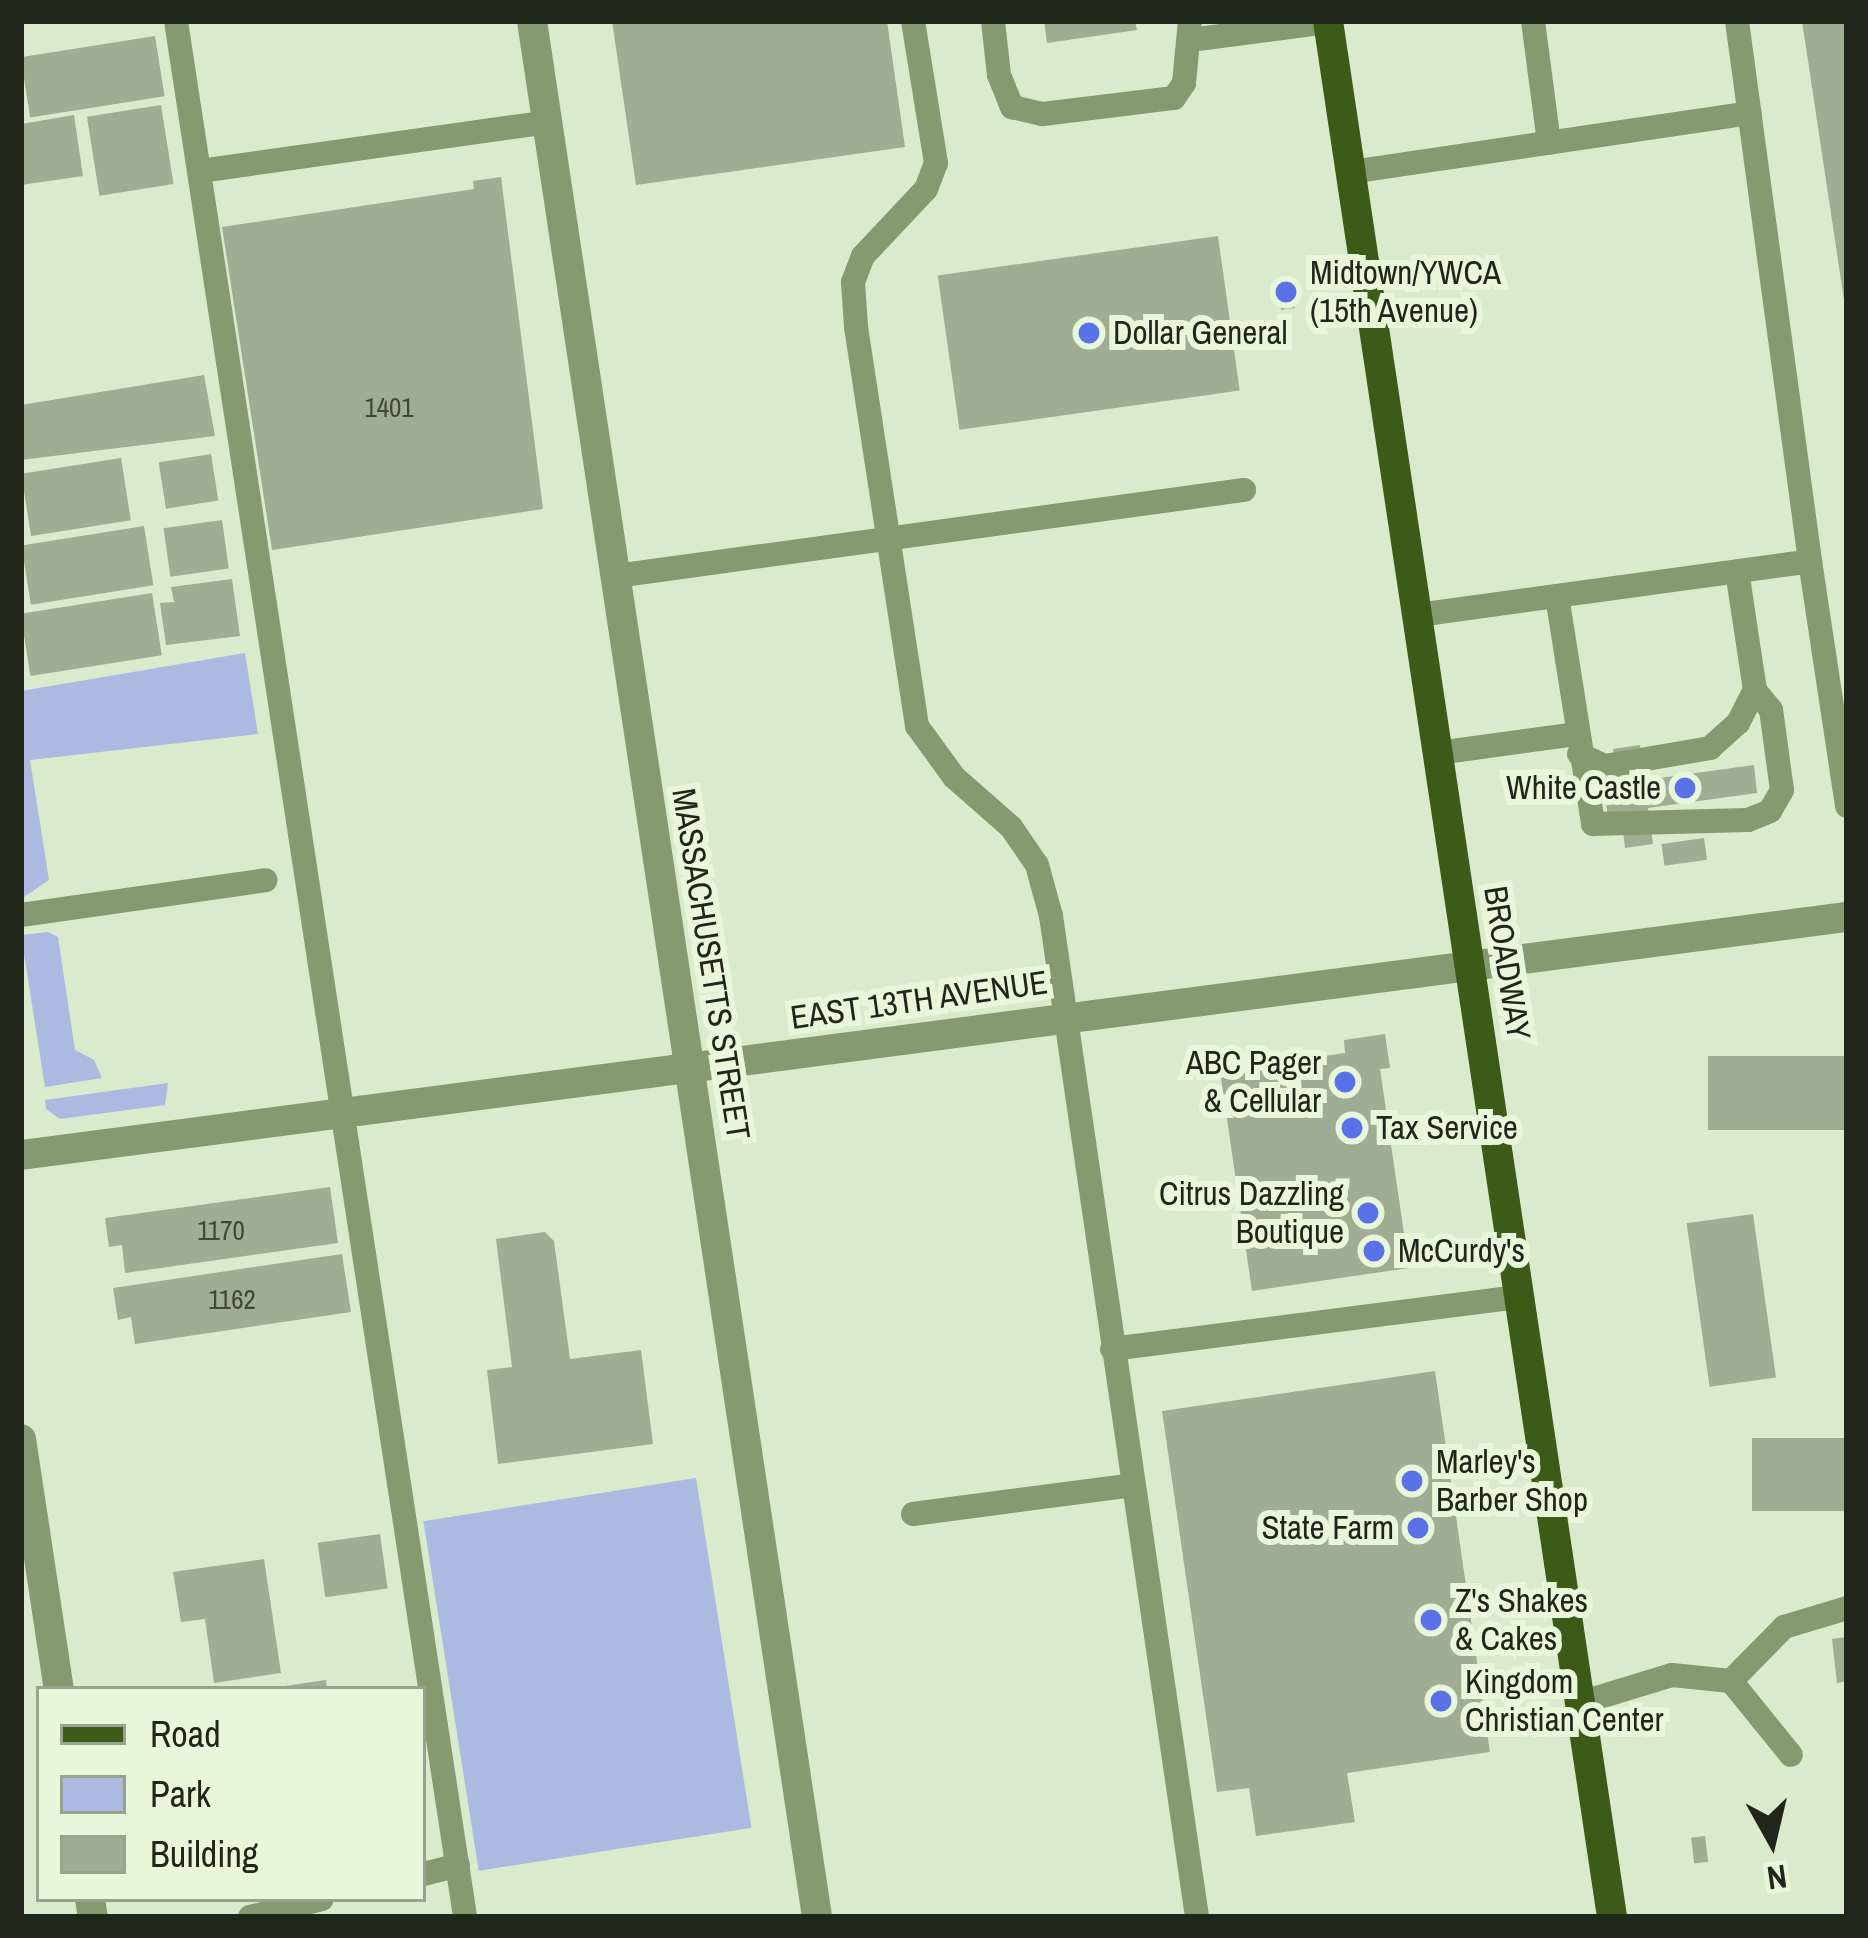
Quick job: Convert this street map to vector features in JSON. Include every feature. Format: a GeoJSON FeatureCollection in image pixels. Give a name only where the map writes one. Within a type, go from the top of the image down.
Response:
{"type":"FeatureCollection","features":[{"type":"Feature","properties":{"kind":"main road","name":"BROADWAY"},"geometry":{"type":"LineString","coordinates":[[1328,22],[1612,1917]]}},
{"type":"Feature","properties":{"kind":"street","name":"MASSACHUSETTS STREET"},"geometry":{"type":"LineString","coordinates":[[532,21],[818,1917]]}},
{"type":"Feature","properties":{"kind":"street","name":"EAST 13TH AVENUE"},"geometry":{"type":"LineString","coordinates":[[21,1155],[1847,917]]}},
{"type":"Feature","properties":{"kind":"street"},"geometry":{"type":"LineString","coordinates":[[21,1439],[58,1686]]}},
{"type":"Feature","properties":{"kind":"lane"},"geometry":{"type":"LineString","coordinates":[[176,21],[348,1112],[465,1917]]}},
{"type":"Feature","properties":{"kind":"lane"},"geometry":{"type":"LineString","coordinates":[[914,21],[936,163],[926,189],[863,256],[853,282],[917,726],[1037,866],[1197,1917]]}},
{"type":"Feature","properties":{"kind":"lane"},"geometry":{"type":"LineString","coordinates":[[993,21],[999,75],[1012,107],[1043,114],[1174,98],[1190,31],[1328,22]]}},
{"type":"Feature","properties":{"kind":"lane"},"geometry":{"type":"LineString","coordinates":[[1533,21],[1549,142]]}},
{"type":"Feature","properties":{"kind":"lane"},"geometry":{"type":"LineString","coordinates":[[1737,21],[1847,806]]}},
{"type":"Feature","properties":{"kind":"lane"},"geometry":{"type":"LineString","coordinates":[[1351,172],[1750,113]]}},
{"type":"Feature","properties":{"kind":"lane"},"geometry":{"type":"LineString","coordinates":[[200,171],[548,122]]}},
{"type":"Feature","properties":{"kind":"lane"},"geometry":{"type":"LineString","coordinates":[[616,576],[1244,490]]}},
{"type":"Feature","properties":{"kind":"lane"},"geometry":{"type":"LineString","coordinates":[[1418,615],[1810,561]]}},
{"type":"Feature","properties":{"kind":"lane"},"geometry":{"type":"LineString","coordinates":[[1557,596],[1587,813],[1599,827],[1760,818],[1782,790],[1772,710],[1755,690],[1737,571]]}},
{"type":"Feature","properties":{"kind":"lane"},"geometry":{"type":"LineString","coordinates":[[1438,753],[1577,744],[1605,766],[1710,748],[1738,723],[1755,690]]}},
{"type":"Feature","properties":{"kind":"lane"},"geometry":{"type":"LineString","coordinates":[[21,915],[266,880]]}},
{"type":"Feature","properties":{"kind":"lane"},"geometry":{"type":"LineString","coordinates":[[1112,1349],[1520,1297]]}},
{"type":"Feature","properties":{"kind":"lane"},"geometry":{"type":"LineString","coordinates":[[913,1514],[1132,1485]]}},
{"type":"Feature","properties":{"kind":"lane"},"geometry":{"type":"LineString","coordinates":[[1731,1682],[1784,1627],[1847,1608]]}},
{"type":"Feature","properties":{"kind":"lane"},"geometry":{"type":"LineString","coordinates":[[1580,1702],[1672,1675],[1731,1682],[1791,1756]]}},
{"type":"Feature","properties":{"kind":"lane"},"geometry":{"type":"LineString","coordinates":[[426,1873],[458,1865]]}},
{"type":"Feature","properties":{"kind":"lane"},"geometry":{"type":"LineString","coordinates":[[250,1917],[310,1902]]}},
{"type":"Feature","properties":{"kind":"green space"},"geometry":{"type":"Polygon","coordinates":[[[245,653],[258,734],[30,760],[49,880],[21,899],[21,691],[245,653]]]}},
{"type":"Feature","properties":{"kind":"green space"},"geometry":{"type":"Polygon","coordinates":[[[48,932],[58,937],[75,1050],[94,1060],[102,1078],[45,1087],[21,935],[48,932]]]}},
{"type":"Feature","properties":{"kind":"green space"},"geometry":{"type":"Polygon","coordinates":[[[168,1083],[165,1105],[60,1119],[46,1109],[45,1100],[168,1083]]]}},
{"type":"Feature","properties":{"kind":"green space"},"geometry":{"type":"Polygon","coordinates":[[[696,1478],[751,1828],[479,1871],[423,1521],[696,1478]]]}},
{"type":"Feature","properties":{"kind":"building"},"geometry":{"type":"Polygon","coordinates":[[[612,21],[887,21],[905,147],[636,185],[612,21]]]}},
{"type":"Feature","properties":{"kind":"building"},"geometry":{"type":"Polygon","coordinates":[[[1044,21],[1135,21],[1137,30],[1047,43],[1044,21]]]}},
{"type":"Feature","properties":{"kind":"building"},"geometry":{"type":"Polygon","coordinates":[[[1802,21],[1847,21],[1847,300],[1844,300],[1802,21]]]}},
{"type":"Feature","properties":{"kind":"building"},"geometry":{"type":"Polygon","coordinates":[[[155,36],[165,96],[30,118],[21,57],[155,36]]]}},
{"type":"Feature","properties":{"kind":"building"},"geometry":{"type":"Polygon","coordinates":[[[161,105],[174,184],[99,196],[87,117],[161,105]]]}},
{"type":"Feature","properties":{"kind":"building"},"geometry":{"type":"Polygon","coordinates":[[[74,115],[83,176],[21,185],[21,124],[74,115]]]}},
{"type":"Feature","properties":{"kind":"building"},"geometry":{"type":"Polygon","coordinates":[[[501,177],[543,509],[272,550],[222,227],[474,189],[473,181],[501,177]]]}},
{"type":"Feature","properties":{"kind":"building","name":"Dollar General"},"geometry":{"type":"Polygon","coordinates":[[[1218,236],[1240,390],[959,430],[938,275],[1218,236]]]}},
{"type":"Feature","properties":{"kind":"building"},"geometry":{"type":"Polygon","coordinates":[[[1291,283],[1295,308],[1281,310],[1277,285],[1291,283]]]}},
{"type":"Feature","properties":{"kind":"building"},"geometry":{"type":"Polygon","coordinates":[[[204,375],[215,436],[21,460],[21,405],[204,375]]]}},
{"type":"Feature","properties":{"kind":"building"},"geometry":{"type":"Polygon","coordinates":[[[211,454],[218,500],[166,509],[159,462],[211,454]]]}},
{"type":"Feature","properties":{"kind":"building"},"geometry":{"type":"Polygon","coordinates":[[[121,458],[131,520],[31,536],[21,474],[121,458]]]}},
{"type":"Feature","properties":{"kind":"building"},"geometry":{"type":"Polygon","coordinates":[[[222,520],[229,569],[170,577],[164,528],[222,520]]]}},
{"type":"Feature","properties":{"kind":"building"},"geometry":{"type":"Polygon","coordinates":[[[144,526],[153,585],[31,605],[22,545],[144,526]]]}},
{"type":"Feature","properties":{"kind":"building"},"geometry":{"type":"Polygon","coordinates":[[[232,579],[240,636],[166,645],[160,603],[174,602],[171,587],[232,579]]]}},
{"type":"Feature","properties":{"kind":"building"},"geometry":{"type":"Polygon","coordinates":[[[152,593],[162,655],[30,676],[21,614],[152,593]]]}},
{"type":"Feature","properties":{"kind":"building","name":"White Castle"},"geometry":{"type":"Polygon","coordinates":[[[1640,745],[1645,780],[1754,765],[1757,793],[1648,808],[1653,844],[1625,848],[1622,822],[1609,824],[1602,775],[1616,773],[1613,749],[1640,745]]]}},
{"type":"Feature","properties":{"kind":"building"},"geometry":{"type":"Polygon","coordinates":[[[1704,838],[1707,860],[1664,866],[1661,844],[1704,838]]]}},
{"type":"Feature","properties":{"kind":"building"},"geometry":{"type":"Polygon","coordinates":[[[1385,1034],[1390,1068],[1380,1069],[1409,1268],[1252,1291],[1220,1071],[1345,1053],[1344,1040],[1385,1034]]]}},
{"type":"Feature","properties":{"kind":"building"},"geometry":{"type":"Polygon","coordinates":[[[1708,1056],[1847,1056],[1847,1130],[1708,1130],[1708,1056]]]}},
{"type":"Feature","properties":{"kind":"building"},"geometry":{"type":"Polygon","coordinates":[[[330,1187],[338,1243],[125,1273],[122,1245],[109,1247],[105,1218],[330,1187]]]}},
{"type":"Feature","properties":{"kind":"building"},"geometry":{"type":"Polygon","coordinates":[[[1753,1214],[1776,1377],[1710,1387],[1687,1223],[1753,1214]]]}},
{"type":"Feature","properties":{"kind":"building"},"geometry":{"type":"Polygon","coordinates":[[[545,1232],[554,1241],[570,1359],[641,1350],[653,1444],[498,1464],[487,1370],[512,1367],[496,1239],[545,1232]]]}},
{"type":"Feature","properties":{"kind":"building"},"geometry":{"type":"Polygon","coordinates":[[[342,1254],[351,1312],[135,1344],[131,1317],[118,1320],[113,1288],[342,1254]]]}},
{"type":"Feature","properties":{"kind":"building"},"geometry":{"type":"Polygon","coordinates":[[[1435,1371],[1490,1752],[1347,1773],[1355,1822],[1256,1836],[1249,1788],[1217,1792],[1162,1411],[1435,1371]]]}},
{"type":"Feature","properties":{"kind":"building"},"geometry":{"type":"Polygon","coordinates":[[[1752,1438],[1847,1438],[1847,1511],[1752,1511],[1752,1438]]]}},
{"type":"Feature","properties":{"kind":"building"},"geometry":{"type":"Polygon","coordinates":[[[380,1534],[388,1588],[325,1597],[318,1543],[380,1534]]]}},
{"type":"Feature","properties":{"kind":"building"},"geometry":{"type":"Polygon","coordinates":[[[264,1559],[281,1673],[214,1683],[205,1619],[181,1622],[173,1572],[264,1559]]]}},
{"type":"Feature","properties":{"kind":"building"},"geometry":{"type":"Polygon","coordinates":[[[1847,1637],[1847,1681],[1837,1683],[1832,1639],[1847,1637]]]}},
{"type":"Feature","properties":{"kind":"building"},"geometry":{"type":"Polygon","coordinates":[[[326,1680],[327,1686],[285,1686],[326,1680]]]}},
{"type":"Feature","properties":{"kind":"building"},"geometry":{"type":"Polygon","coordinates":[[[1705,1836],[1708,1862],[1694,1864],[1691,1838],[1705,1836]]]}},
{"type":"Feature","properties":{"kind":"place","name":"Midtown/YWCA (15th Avenue)"},"geometry":{"type":"Point","coordinates":[1286,292]}},
{"type":"Feature","properties":{"kind":"place","name":"Dollar General"},"geometry":{"type":"Point","coordinates":[1089,333]}},
{"type":"Feature","properties":{"kind":"place","name":"White Castle"},"geometry":{"type":"Point","coordinates":[1685,788]}},
{"type":"Feature","properties":{"kind":"place","name":"ABC Pager & Cellular"},"geometry":{"type":"Point","coordinates":[1345,1082]}},
{"type":"Feature","properties":{"kind":"place","name":"Tax Service"},"geometry":{"type":"Point","coordinates":[1352,1128]}},
{"type":"Feature","properties":{"kind":"place","name":"Citrus Dazzling Boutique"},"geometry":{"type":"Point","coordinates":[1368,1213]}},
{"type":"Feature","properties":{"kind":"place","name":"McCurdy's"},"geometry":{"type":"Point","coordinates":[1374,1251]}},
{"type":"Feature","properties":{"kind":"place","name":"Marley's Barber Shop"},"geometry":{"type":"Point","coordinates":[1412,1481]}},
{"type":"Feature","properties":{"kind":"place","name":"State Farm"},"geometry":{"type":"Point","coordinates":[1418,1528]}},
{"type":"Feature","properties":{"kind":"place","name":"Z's Shakes & Cakes"},"geometry":{"type":"Point","coordinates":[1431,1620]}},
{"type":"Feature","properties":{"kind":"place","name":"Kingdom Christian Center"},"geometry":{"type":"Point","coordinates":[1441,1701]}}]}
